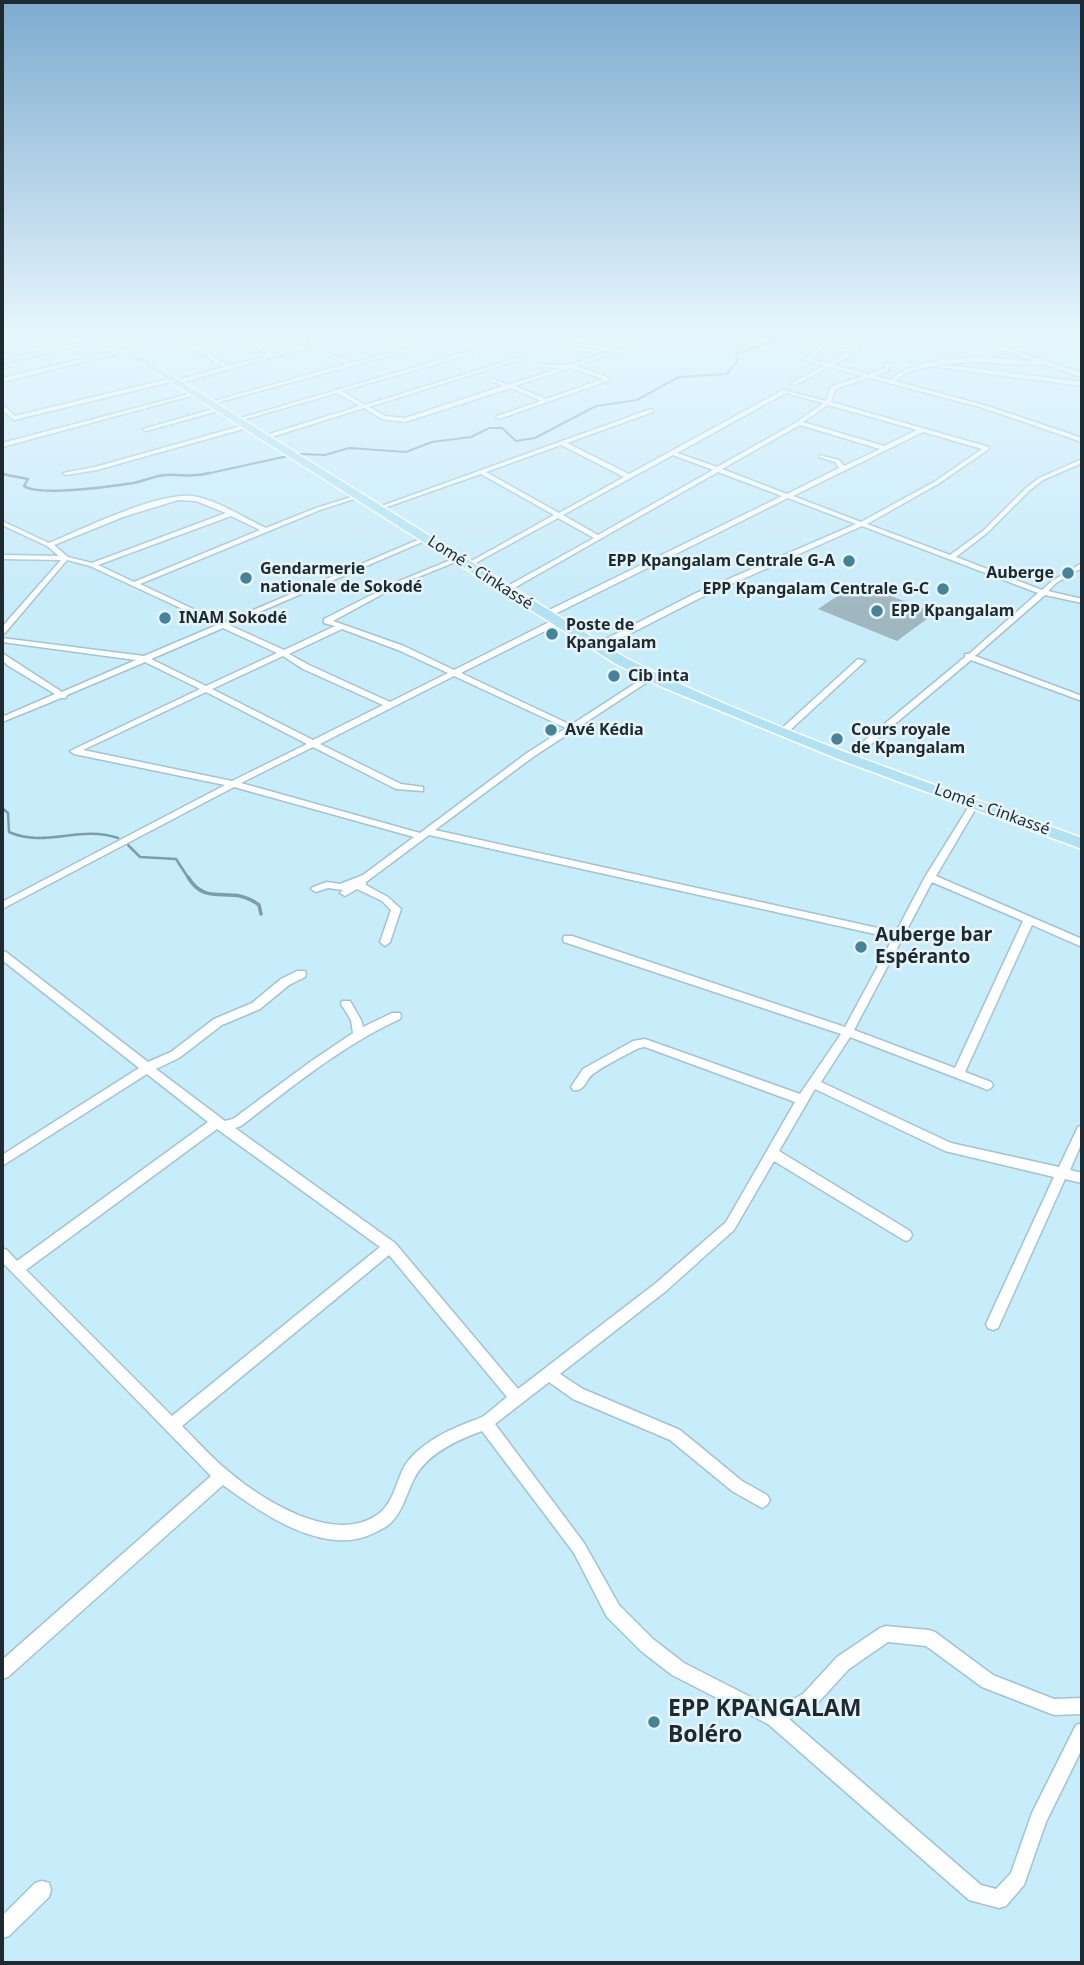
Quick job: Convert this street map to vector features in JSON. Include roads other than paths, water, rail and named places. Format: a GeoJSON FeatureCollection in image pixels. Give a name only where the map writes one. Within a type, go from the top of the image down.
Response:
{"type":"FeatureCollection","features":[{"type":"Feature","properties":{"kind":"highway","name":"Lomé - Cinkassé"},"geometry":{"type":"LineString","coordinates":[[244,424],[551,619],[652,677],[849,758],[1082,844]]}},
{"type":"Feature","properties":{"kind":"street"},"geometry":{"type":"LineString","coordinates":[[2,445],[83,424]]}},
{"type":"Feature","properties":{"kind":"street"},"geometry":{"type":"LineString","coordinates":[[146,429],[162,424]]}},
{"type":"Feature","properties":{"kind":"street"},"geometry":{"type":"LineString","coordinates":[[66,473],[95,470],[241,424]]}},
{"type":"Feature","properties":{"kind":"street"},"geometry":{"type":"LineString","coordinates":[[265,437],[308,424]]}},
{"type":"Feature","properties":{"kind":"street"},"geometry":{"type":"LineString","coordinates":[[379,508],[616,424]]}},
{"type":"Feature","properties":{"kind":"street"},"geometry":{"type":"LineString","coordinates":[[572,729],[401,648],[327,621],[399,583],[463,562],[560,516],[726,424]]}},
{"type":"Feature","properties":{"kind":"street"},"geometry":{"type":"LineString","coordinates":[[508,590],[798,424]]}},
{"type":"Feature","properties":{"kind":"street"},"geometry":{"type":"LineString","coordinates":[[801,424],[884,448]]}},
{"type":"Feature","properties":{"kind":"street"},"geometry":{"type":"LineString","coordinates":[[597,647],[696,596],[862,524],[988,450],[983,446],[905,424]]}},
{"type":"Feature","properties":{"kind":"street"},"geometry":{"type":"LineString","coordinates":[[1036,424],[1082,440]]}},
{"type":"Feature","properties":{"kind":"street"},"geometry":{"type":"LineString","coordinates":[[2,906],[551,619],[924,429]]}},
{"type":"Feature","properties":{"kind":"street"},"geometry":{"type":"LineString","coordinates":[[562,443],[629,477]]}},
{"type":"Feature","properties":{"kind":"street"},"geometry":{"type":"LineString","coordinates":[[673,453],[1042,592],[1082,601]]}},
{"type":"Feature","properties":{"kind":"street"},"geometry":{"type":"LineString","coordinates":[[821,456],[837,461],[843,469]]}},
{"type":"Feature","properties":{"kind":"street"},"geometry":{"type":"LineString","coordinates":[[952,557],[985,531],[1034,484],[1082,461]]}},
{"type":"Feature","properties":{"kind":"street"},"geometry":{"type":"LineString","coordinates":[[483,472],[599,538]]}},
{"type":"Feature","properties":{"kind":"street"},"geometry":{"type":"LineString","coordinates":[[134,584],[265,530],[360,496]]}},
{"type":"Feature","properties":{"kind":"street"},"geometry":{"type":"LineString","coordinates":[[49,545],[175,498],[199,500],[265,530]]}},
{"type":"Feature","properties":{"kind":"street"},"geometry":{"type":"LineString","coordinates":[[92,565],[230,514]]}},
{"type":"Feature","properties":{"kind":"street"},"geometry":{"type":"LineString","coordinates":[[2,523],[49,545],[66,558]]}},
{"type":"Feature","properties":{"kind":"street"},"geometry":{"type":"LineString","coordinates":[[2,719],[63,696],[427,538]]}},
{"type":"Feature","properties":{"kind":"street"},"geometry":{"type":"LineString","coordinates":[[2,557],[66,558],[92,565],[389,705]]}},
{"type":"Feature","properties":{"kind":"street"},"geometry":{"type":"LineString","coordinates":[[2,631],[66,558]]}},
{"type":"Feature","properties":{"kind":"street"},"geometry":{"type":"LineString","coordinates":[[849,758],[1042,592],[1082,565]]}},
{"type":"Feature","properties":{"kind":"street"},"geometry":{"type":"LineString","coordinates":[[340,627],[204,688],[74,751],[233,784],[424,834],[898,936]]}},
{"type":"Feature","properties":{"kind":"street"},"geometry":{"type":"LineString","coordinates":[[2,640],[146,659],[399,787],[420,789]]}},
{"type":"Feature","properties":{"kind":"street"},"geometry":{"type":"LineString","coordinates":[[2,655],[63,696]]}},
{"type":"Feature","properties":{"kind":"street"},"geometry":{"type":"LineString","coordinates":[[968,656],[1082,699]]}},
{"type":"Feature","properties":{"kind":"street"},"geometry":{"type":"LineString","coordinates":[[784,731],[861,661]]}},
{"type":"Feature","properties":{"kind":"street"},"geometry":{"type":"LineString","coordinates":[[345,893],[530,755],[652,677]]}},
{"type":"Feature","properties":{"kind":"street"},"geometry":{"type":"LineString","coordinates":[[2,1254],[222,1476],[259,1503],[303,1526],[351,1534],[384,1519],[403,1490],[412,1469],[432,1450],[458,1432],[485,1423],[661,1287],[730,1226],[802,1100],[848,1032],[930,877],[975,803]]}},
{"type":"Feature","properties":{"kind":"street"},"geometry":{"type":"LineString","coordinates":[[930,877],[1082,943]]}},
{"type":"Feature","properties":{"kind":"street"},"geometry":{"type":"LineString","coordinates":[[316,889],[327,885],[341,887],[362,878]]}},
{"type":"Feature","properties":{"kind":"street"},"geometry":{"type":"LineString","coordinates":[[362,878],[361,887],[385,899],[396,909],[385,942]]}},
{"type":"Feature","properties":{"kind":"street"},"geometry":{"type":"LineString","coordinates":[[958,1074],[1029,920]]}},
{"type":"Feature","properties":{"kind":"street"},"geometry":{"type":"LineString","coordinates":[[568,939],[848,1032],[987,1085]]}},
{"type":"Feature","properties":{"kind":"street"},"geometry":{"type":"LineString","coordinates":[[2,955],[220,1125],[390,1247],[517,1398]]}},
{"type":"Feature","properties":{"kind":"street"},"geometry":{"type":"LineString","coordinates":[[2,1161],[146,1068],[175,1055],[218,1022],[256,1006],[285,982],[301,974]]}},
{"type":"Feature","properties":{"kind":"street"},"geometry":{"type":"LineString","coordinates":[[346,1004],[356,1020],[359,1035]]}},
{"type":"Feature","properties":{"kind":"street"},"geometry":{"type":"LineString","coordinates":[[18,1268],[220,1125],[237,1123],[359,1035],[396,1016]]}},
{"type":"Feature","properties":{"kind":"street"},"geometry":{"type":"LineString","coordinates":[[577,1087],[587,1072],[645,1042],[802,1100]]}},
{"type":"Feature","properties":{"kind":"street"},"geometry":{"type":"LineString","coordinates":[[815,1084],[949,1147],[1082,1178]]}},
{"type":"Feature","properties":{"kind":"street"},"geometry":{"type":"LineString","coordinates":[[993,1324],[1082,1130]]}},
{"type":"Feature","properties":{"kind":"street"},"geometry":{"type":"LineString","coordinates":[[773,1154],[906,1234]]}},
{"type":"Feature","properties":{"kind":"street"},"geometry":{"type":"LineString","coordinates":[[172,1425],[390,1247]]}},
{"type":"Feature","properties":{"kind":"street"},"geometry":{"type":"LineString","coordinates":[[548,1374],[578,1394],[675,1435],[737,1486],[762,1500]]}},
{"type":"Feature","properties":{"kind":"street"},"geometry":{"type":"LineString","coordinates":[[485,1423],[579,1548],[613,1611],[678,1669],[775,1718],[960,1882],[976,1893],[999,1899],[1018,1879],[1038,1819],[1082,1731]]}},
{"type":"Feature","properties":{"kind":"street"},"geometry":{"type":"LineString","coordinates":[[2,1671],[222,1476]]}},
{"type":"Feature","properties":{"kind":"street"},"geometry":{"type":"LineString","coordinates":[[775,1718],[809,1700],[843,1663],[886,1634],[929,1638],[988,1681],[1054,1707],[1082,1706]]}},
{"type":"Feature","properties":{"kind":"street"},"geometry":{"type":"LineString","coordinates":[[2,1928],[41,1890]]}},
{"type":"Feature","properties":{"kind":"waterway"},"geometry":{"type":"LineString","coordinates":[[300,454],[325,455],[349,448],[406,452],[432,442],[471,437],[489,428],[502,428],[516,441],[535,438],[562,424]]}},
{"type":"Feature","properties":{"kind":"waterway"},"geometry":{"type":"LineString","coordinates":[[201,475],[288,456]]}},
{"type":"Feature","properties":{"kind":"waterway"},"geometry":{"type":"LineString","coordinates":[[165,475],[191,476],[209,473]]}},
{"type":"Feature","properties":{"kind":"waterway"},"geometry":{"type":"LineString","coordinates":[[8,475],[2,474],[28,479],[24,486],[45,491],[133,483],[165,475]]}},
{"type":"Feature","properties":{"kind":"waterway"},"geometry":{"type":"LineString","coordinates":[[2,808],[8,813],[9,832],[22,836],[49,838],[90,834],[118,838]]}},
{"type":"Feature","properties":{"kind":"waterway"},"geometry":{"type":"LineString","coordinates":[[128,845],[140,857],[176,859],[189,879]]}},
{"type":"Feature","properties":{"kind":"waterway"},"geometry":{"type":"LineString","coordinates":[[188,877],[203,892],[249,899],[259,905],[261,914]]}},
{"type":"Feature","properties":{"kind":"place","name":"EPP Kpangalam Centrale G-A"},"geometry":{"type":"Point","coordinates":[849,561]}},
{"type":"Feature","properties":{"kind":"place","name":"Auberge"},"geometry":{"type":"Point","coordinates":[1068,573]}},
{"type":"Feature","properties":{"kind":"place","name":"Gendarmerie nationale de Sokodé"},"geometry":{"type":"Point","coordinates":[246,578]}},
{"type":"Feature","properties":{"kind":"place","name":"EPP Kpangalam Centrale G-C"},"geometry":{"type":"Point","coordinates":[943,589]}},
{"type":"Feature","properties":{"kind":"place","name":"EPP Kpangalam"},"geometry":{"type":"Point","coordinates":[877,611]}},
{"type":"Feature","properties":{"kind":"place","name":"INAM Sokodé"},"geometry":{"type":"Point","coordinates":[165,618]}},
{"type":"Feature","properties":{"kind":"place","name":"Poste de Kpangalam"},"geometry":{"type":"Point","coordinates":[552,634]}},
{"type":"Feature","properties":{"kind":"place","name":"Cib inta"},"geometry":{"type":"Point","coordinates":[614,676]}},
{"type":"Feature","properties":{"kind":"place","name":"Avé Kédia"},"geometry":{"type":"Point","coordinates":[551,730]}},
{"type":"Feature","properties":{"kind":"place","name":"Cours royale de Kpangalam"},"geometry":{"type":"Point","coordinates":[837,739]}},
{"type":"Feature","properties":{"kind":"place","name":"Auberge bar Espéranto"},"geometry":{"type":"Point","coordinates":[861,947]}},
{"type":"Feature","properties":{"kind":"place","name":"EPP KPANGALAM Boléro"},"geometry":{"type":"Point","coordinates":[654,1722]}}]}
